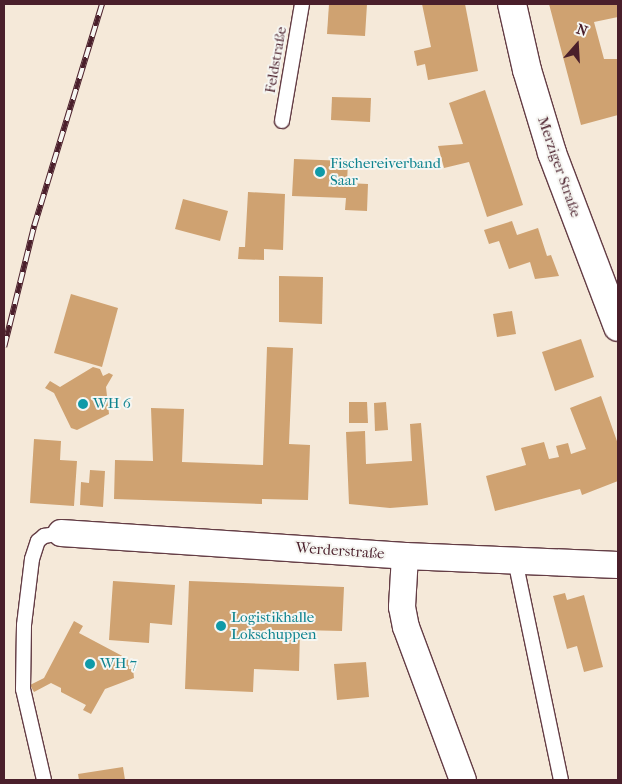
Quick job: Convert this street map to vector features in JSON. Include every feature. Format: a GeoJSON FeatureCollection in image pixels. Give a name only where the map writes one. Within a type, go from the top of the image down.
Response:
{"type":"FeatureCollection","features":[{"type":"Feature","properties":{"kind":"main road","name":"Merziger Straße"},"geometry":{"type":"LineString","coordinates":[[512,4],[527,70],[552,153],[618,327]]}},
{"type":"Feature","properties":{"kind":"street","name":"Werderstraße"},"geometry":{"type":"LineString","coordinates":[[61,532],[405,556],[618,565]]}},
{"type":"Feature","properties":{"kind":"street"},"geometry":{"type":"LineString","coordinates":[[405,556],[402,607],[406,627],[463,780]]}},
{"type":"Feature","properties":{"kind":"lane","name":"Feldstraße"},"geometry":{"type":"LineString","coordinates":[[282,121],[302,4]]}},
{"type":"Feature","properties":{"kind":"lane"},"geometry":{"type":"LineString","coordinates":[[44,780],[22,689],[24,625],[32,559],[38,541],[44,536],[61,532]]}},
{"type":"Feature","properties":{"kind":"lane"},"geometry":{"type":"LineString","coordinates":[[515,560],[561,780]]}},
{"type":"Feature","properties":{"kind":"building"},"geometry":{"type":"Polygon","coordinates":[[[329,4],[367,4],[365,36],[327,34],[329,4]]]}},
{"type":"Feature","properties":{"kind":"building"},"geometry":{"type":"Polygon","coordinates":[[[422,4],[465,4],[478,71],[428,80],[425,64],[417,66],[414,51],[431,47],[422,4]]]}},
{"type":"Feature","properties":{"kind":"building"},"geometry":{"type":"Polygon","coordinates":[[[549,4],[618,4],[618,17],[594,22],[604,59],[618,59],[618,115],[581,125],[549,4]]]}},
{"type":"Feature","properties":{"kind":"building"},"geometry":{"type":"Polygon","coordinates":[[[485,90],[523,205],[487,217],[469,162],[444,168],[438,146],[463,144],[449,103],[485,90]]]}},
{"type":"Feature","properties":{"kind":"building"},"geometry":{"type":"Polygon","coordinates":[[[332,97],[371,98],[370,122],[331,120],[332,97]]]}},
{"type":"Feature","properties":{"kind":"building","name":"Fischereiverband Saar"},"geometry":{"type":"Polygon","coordinates":[[[294,159],[348,161],[347,183],[368,184],[367,211],[345,210],[346,198],[292,196],[294,159]]]}},
{"type":"Feature","properties":{"kind":"building"},"geometry":{"type":"Polygon","coordinates":[[[248,192],[285,194],[283,250],[264,249],[264,260],[238,259],[239,247],[245,247],[248,192]]]}},
{"type":"Feature","properties":{"kind":"building"},"geometry":{"type":"Polygon","coordinates":[[[183,199],[228,211],[220,241],[175,229],[183,199]]]}},
{"type":"Feature","properties":{"kind":"building"},"geometry":{"type":"Polygon","coordinates":[[[512,221],[517,235],[538,228],[547,256],[551,255],[559,276],[535,279],[530,262],[509,269],[499,241],[489,244],[484,230],[512,221]]]}},
{"type":"Feature","properties":{"kind":"building"},"geometry":{"type":"Polygon","coordinates":[[[279,276],[323,277],[322,324],[279,322],[279,276]]]}},
{"type":"Feature","properties":{"kind":"building"},"geometry":{"type":"Polygon","coordinates":[[[71,294],[118,308],[102,367],[54,353],[71,294]]]}},
{"type":"Feature","properties":{"kind":"building"},"geometry":{"type":"Polygon","coordinates":[[[512,311],[516,334],[497,337],[493,314],[512,311]]]}},
{"type":"Feature","properties":{"kind":"building"},"geometry":{"type":"Polygon","coordinates":[[[581,339],[594,377],[555,391],[542,352],[581,339]]]}},
{"type":"Feature","properties":{"kind":"building"},"geometry":{"type":"Polygon","coordinates":[[[267,347],[293,348],[289,444],[310,445],[308,500],[262,499],[262,504],[114,499],[115,460],[153,461],[151,408],[184,409],[182,462],[263,465],[267,347]]]}},
{"type":"Feature","properties":{"kind":"building","name":"WH 6"},"geometry":{"type":"Polygon","coordinates":[[[93,367],[100,369],[103,376],[109,373],[113,375],[106,387],[109,414],[77,430],[71,428],[54,393],[45,388],[50,381],[60,387],[93,367]]]}},
{"type":"Feature","properties":{"kind":"building"},"geometry":{"type":"Polygon","coordinates":[[[601,396],[618,444],[618,481],[582,495],[580,489],[495,511],[486,476],[526,465],[521,448],[544,442],[549,459],[559,457],[556,446],[568,443],[571,454],[586,449],[570,408],[601,396]]]}},
{"type":"Feature","properties":{"kind":"building"},"geometry":{"type":"Polygon","coordinates":[[[349,402],[367,402],[368,423],[349,423],[349,402]]]}},
{"type":"Feature","properties":{"kind":"building"},"geometry":{"type":"Polygon","coordinates":[[[386,402],[388,430],[375,431],[374,403],[386,402]]]}},
{"type":"Feature","properties":{"kind":"building"},"geometry":{"type":"Polygon","coordinates":[[[421,423],[428,505],[390,508],[349,504],[346,432],[365,431],[366,464],[412,461],[410,424],[421,423]]]}},
{"type":"Feature","properties":{"kind":"building"},"geometry":{"type":"Polygon","coordinates":[[[34,439],[61,441],[60,460],[77,461],[74,506],[30,503],[34,439]]]}},
{"type":"Feature","properties":{"kind":"building"},"geometry":{"type":"Polygon","coordinates":[[[90,470],[105,471],[103,507],[80,505],[81,482],[89,483],[90,470]]]}},
{"type":"Feature","properties":{"kind":"building"},"geometry":{"type":"Polygon","coordinates":[[[113,581],[175,585],[172,625],[150,623],[149,643],[109,640],[113,581]]]}},
{"type":"Feature","properties":{"kind":"building"},"geometry":{"type":"Polygon","coordinates":[[[189,581],[344,587],[342,631],[300,630],[299,671],[254,669],[253,692],[185,689],[189,581]]]}},
{"type":"Feature","properties":{"kind":"building"},"geometry":{"type":"Polygon","coordinates":[[[565,593],[567,600],[584,595],[603,667],[584,672],[577,646],[567,649],[553,596],[565,593]]]}},
{"type":"Feature","properties":{"kind":"building","name":"WH 7"},"geometry":{"type":"Polygon","coordinates":[[[74,621],[83,626],[79,633],[128,659],[129,669],[133,669],[134,678],[105,689],[91,714],[83,710],[86,705],[61,692],[61,688],[51,683],[34,692],[30,685],[44,678],[74,621]]]}},
{"type":"Feature","properties":{"kind":"building"},"geometry":{"type":"Polygon","coordinates":[[[366,662],[369,697],[337,700],[334,664],[366,662]]]}},
{"type":"Feature","properties":{"kind":"building"},"geometry":{"type":"Polygon","coordinates":[[[123,767],[125,780],[79,780],[78,774],[123,767]]]}},
{"type":"Feature","properties":{"kind":"railway"},"geometry":{"type":"LineString","coordinates":[[4,347],[34,226],[102,4]]}},
{"type":"Feature","properties":{"kind":"place","name":"Fischereiverband Saar"},"geometry":{"type":"Point","coordinates":[320,172]}},
{"type":"Feature","properties":{"kind":"place","name":"WH 6"},"geometry":{"type":"Point","coordinates":[83,404]}},
{"type":"Feature","properties":{"kind":"place","name":"Logistikhalle Lokschuppen"},"geometry":{"type":"Point","coordinates":[221,626]}},
{"type":"Feature","properties":{"kind":"place","name":"WH 7"},"geometry":{"type":"Point","coordinates":[90,664]}}]}
